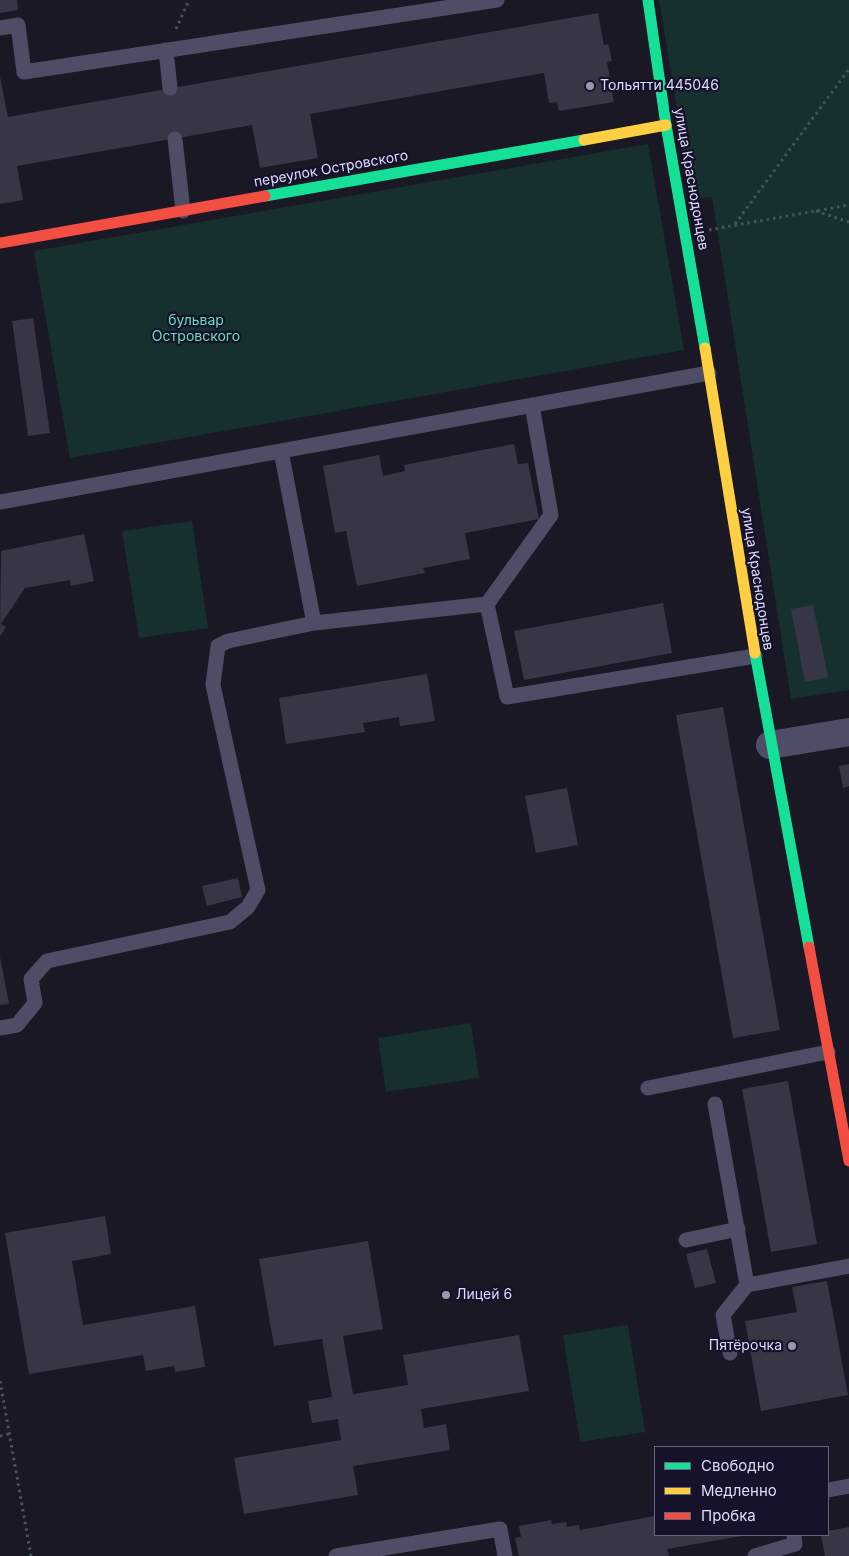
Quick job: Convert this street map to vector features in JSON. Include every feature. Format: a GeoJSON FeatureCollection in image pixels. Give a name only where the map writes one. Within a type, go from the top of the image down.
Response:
{"type":"FeatureCollection","features":[{"type":"Feature","properties":{"kind":"street","name":"улица Краснодонцев"},"geometry":{"type":"LineString","coordinates":[[648,0],[666,125],[770,745],[849,1161]]}},
{"type":"Feature","properties":{"kind":"street","name":"переулок Островского"},"geometry":{"type":"LineString","coordinates":[[0,243],[666,125]]}},
{"type":"Feature","properties":{"kind":"street"},"geometry":{"type":"LineString","coordinates":[[770,745],[849,732]]}},
{"type":"Feature","properties":{"kind":"lane"},"geometry":{"type":"LineString","coordinates":[[0,28],[18,25],[24,72],[497,0]]}},
{"type":"Feature","properties":{"kind":"lane"},"geometry":{"type":"LineString","coordinates":[[166,50],[170,88]]}},
{"type":"Feature","properties":{"kind":"lane"},"geometry":{"type":"LineString","coordinates":[[175,139],[183,211]]}},
{"type":"Feature","properties":{"kind":"lane"},"geometry":{"type":"LineString","coordinates":[[0,502],[709,373]]}},
{"type":"Feature","properties":{"kind":"lane"},"geometry":{"type":"LineString","coordinates":[[532,405],[551,514],[487,604],[507,697],[755,656]]}},
{"type":"Feature","properties":{"kind":"lane"},"geometry":{"type":"LineString","coordinates":[[281,451],[314,624]]}},
{"type":"Feature","properties":{"kind":"lane"},"geometry":{"type":"LineString","coordinates":[[0,1028],[17,1025],[35,1003],[31,979],[47,961],[230,922],[248,908],[258,890],[213,686],[218,646],[228,641],[314,624],[487,604]]}},
{"type":"Feature","properties":{"kind":"lane"},"geometry":{"type":"LineString","coordinates":[[648,1088],[828,1052]]}},
{"type":"Feature","properties":{"kind":"lane"},"geometry":{"type":"LineString","coordinates":[[715,1104],[747,1284]]}},
{"type":"Feature","properties":{"kind":"lane"},"geometry":{"type":"LineString","coordinates":[[686,1240],[738,1229]]}},
{"type":"Feature","properties":{"kind":"lane"},"geometry":{"type":"LineString","coordinates":[[730,1353],[723,1314],[747,1284],[849,1266]]}},
{"type":"Feature","properties":{"kind":"lane"},"geometry":{"type":"LineString","coordinates":[[829,1490],[849,1486]]}},
{"type":"Feature","properties":{"kind":"lane"},"geometry":{"type":"LineString","coordinates":[[336,1556],[500,1529],[505,1556]]}},
{"type":"Feature","properties":{"kind":"lane"},"geometry":{"type":"LineString","coordinates":[[755,1556],[795,1544],[794,1536]]}},
{"type":"Feature","properties":{"kind":"path"},"geometry":{"type":"LineString","coordinates":[[166,50],[189,0]]}},
{"type":"Feature","properties":{"kind":"path"},"geometry":{"type":"LineString","coordinates":[[849,69],[735,224],[849,206]]}},
{"type":"Feature","properties":{"kind":"path"},"geometry":{"type":"LineString","coordinates":[[815,211],[849,222]]}},
{"type":"Feature","properties":{"kind":"path"},"geometry":{"type":"LineString","coordinates":[[0,1380],[31,1556]]}},
{"type":"Feature","properties":{"kind":"path"},"geometry":{"type":"LineString","coordinates":[[0,1436],[10,1434]]}},
{"type":"Feature","properties":{"kind":"green space"},"geometry":{"type":"Polygon","coordinates":[[[659,0],[849,0],[849,690],[791,699],[712,197],[692,199],[659,0]]]}},
{"type":"Feature","properties":{"kind":"green space","name":"бульвар Островского"},"geometry":{"type":"Polygon","coordinates":[[[648,144],[684,350],[70,458],[34,251],[648,144]]]}},
{"type":"Feature","properties":{"kind":"green space"},"geometry":{"type":"Polygon","coordinates":[[[192,521],[208,628],[139,638],[122,531],[192,521]]]}},
{"type":"Feature","properties":{"kind":"green space"},"geometry":{"type":"Polygon","coordinates":[[[471,1023],[479,1078],[386,1092],[378,1038],[471,1023]]]}},
{"type":"Feature","properties":{"kind":"green space"},"geometry":{"type":"Polygon","coordinates":[[[628,1325],[645,1432],[580,1442],[563,1335],[628,1325]]]}},
{"type":"Feature","properties":{"kind":"building"},"geometry":{"type":"Polygon","coordinates":[[[0,0],[17,0],[18,10],[0,13],[0,0]]]}},
{"type":"Feature","properties":{"kind":"building"},"geometry":{"type":"Polygon","coordinates":[[[598,13],[604,45],[608,44],[612,61],[607,62],[614,102],[559,111],[557,102],[549,103],[544,73],[310,114],[318,158],[260,168],[252,125],[17,166],[23,200],[0,204],[0,77],[8,117],[598,13]]]}},
{"type":"Feature","properties":{"kind":"building"},"geometry":{"type":"Polygon","coordinates":[[[33,318],[50,433],[28,436],[12,321],[33,318]]]}},
{"type":"Feature","properties":{"kind":"building"},"geometry":{"type":"Polygon","coordinates":[[[514,444],[518,464],[528,463],[539,519],[465,533],[470,559],[423,568],[425,573],[357,586],[346,531],[335,533],[323,466],[379,455],[383,476],[405,471],[404,465],[514,444]]]}},
{"type":"Feature","properties":{"kind":"building"},"geometry":{"type":"Polygon","coordinates":[[[84,534],[94,581],[71,586],[70,580],[25,588],[1,624],[6,627],[0,636],[1,551],[84,534]]]}},
{"type":"Feature","properties":{"kind":"building"},"geometry":{"type":"Polygon","coordinates":[[[663,603],[672,653],[524,680],[514,631],[663,603]]]}},
{"type":"Feature","properties":{"kind":"building"},"geometry":{"type":"Polygon","coordinates":[[[813,605],[828,677],[805,682],[791,609],[813,605]]]}},
{"type":"Feature","properties":{"kind":"building"},"geometry":{"type":"Polygon","coordinates":[[[427,674],[435,721],[400,726],[399,717],[363,723],[365,732],[286,744],[279,698],[427,674]]]}},
{"type":"Feature","properties":{"kind":"building"},"geometry":{"type":"Polygon","coordinates":[[[723,707],[780,1030],[733,1038],[676,715],[723,707]]]}},
{"type":"Feature","properties":{"kind":"building"},"geometry":{"type":"Polygon","coordinates":[[[849,764],[849,786],[843,788],[839,766],[849,764]]]}},
{"type":"Feature","properties":{"kind":"building"},"geometry":{"type":"Polygon","coordinates":[[[567,788],[578,845],[536,853],[525,796],[567,788]]]}},
{"type":"Feature","properties":{"kind":"building"},"geometry":{"type":"Polygon","coordinates":[[[238,878],[242,897],[207,906],[202,886],[238,878]]]}},
{"type":"Feature","properties":{"kind":"building"},"geometry":{"type":"Polygon","coordinates":[[[0,957],[9,1004],[0,1005],[0,957]]]}},
{"type":"Feature","properties":{"kind":"building"},"geometry":{"type":"Polygon","coordinates":[[[788,1081],[817,1244],[771,1252],[742,1089],[788,1081]]]}},
{"type":"Feature","properties":{"kind":"building"},"geometry":{"type":"Polygon","coordinates":[[[105,1216],[111,1254],[72,1261],[83,1325],[195,1306],[205,1367],[175,1372],[174,1366],[146,1371],[143,1355],[29,1374],[5,1233],[105,1216]]]}},
{"type":"Feature","properties":{"kind":"building"},"geometry":{"type":"Polygon","coordinates":[[[368,1241],[383,1329],[343,1336],[353,1394],[408,1385],[403,1355],[519,1335],[529,1391],[421,1409],[424,1428],[446,1424],[450,1450],[353,1466],[358,1495],[244,1514],[234,1458],[341,1440],[338,1419],[312,1423],[308,1401],[332,1397],[322,1339],[274,1346],[259,1259],[368,1241]]]}},
{"type":"Feature","properties":{"kind":"building"},"geometry":{"type":"Polygon","coordinates":[[[707,1249],[716,1283],[695,1288],[686,1254],[707,1249]]]}},
{"type":"Feature","properties":{"kind":"building"},"geometry":{"type":"Polygon","coordinates":[[[827,1281],[848,1395],[761,1411],[745,1321],[797,1312],[792,1287],[827,1281]]]}},
{"type":"Feature","properties":{"kind":"building"},"geometry":{"type":"Polygon","coordinates":[[[654,1516],[654,1536],[742,1536],[667,1549],[669,1556],[519,1556],[515,1538],[521,1537],[519,1526],[551,1520],[552,1524],[566,1522],[567,1527],[579,1525],[580,1530],[654,1516]]]}},
{"type":"Feature","properties":{"kind":"building"},"geometry":{"type":"Polygon","coordinates":[[[849,1527],[849,1556],[825,1556],[821,1536],[829,1536],[829,1531],[849,1527]]]}},
{"type":"Feature","properties":{"kind":"traffic: fast"},"geometry":{"type":"LineString","coordinates":[[648,0],[666,125],[705,348]]}},
{"type":"Feature","properties":{"kind":"traffic: fast"},"geometry":{"type":"LineString","coordinates":[[265,196],[584,140]]}},
{"type":"Feature","properties":{"kind":"traffic: fast"},"geometry":{"type":"LineString","coordinates":[[755,653],[809,947]]}},
{"type":"Feature","properties":{"kind":"traffic: slow"},"geometry":{"type":"LineString","coordinates":[[584,140],[666,125]]}},
{"type":"Feature","properties":{"kind":"traffic: slow"},"geometry":{"type":"LineString","coordinates":[[705,348],[755,653]]}},
{"type":"Feature","properties":{"kind":"traffic: jam"},"geometry":{"type":"LineString","coordinates":[[0,243],[265,196]]}},
{"type":"Feature","properties":{"kind":"traffic: jam"},"geometry":{"type":"LineString","coordinates":[[809,947],[849,1161]]}},
{"type":"Feature","properties":{"kind":"place","name":"Тольятти 445046"},"geometry":{"type":"Point","coordinates":[590,86]}},
{"type":"Feature","properties":{"kind":"place","name":"Лицей 6"},"geometry":{"type":"Point","coordinates":[446,1295]}},
{"type":"Feature","properties":{"kind":"place","name":"Пятёрочка"},"geometry":{"type":"Point","coordinates":[792,1346]}}]}
